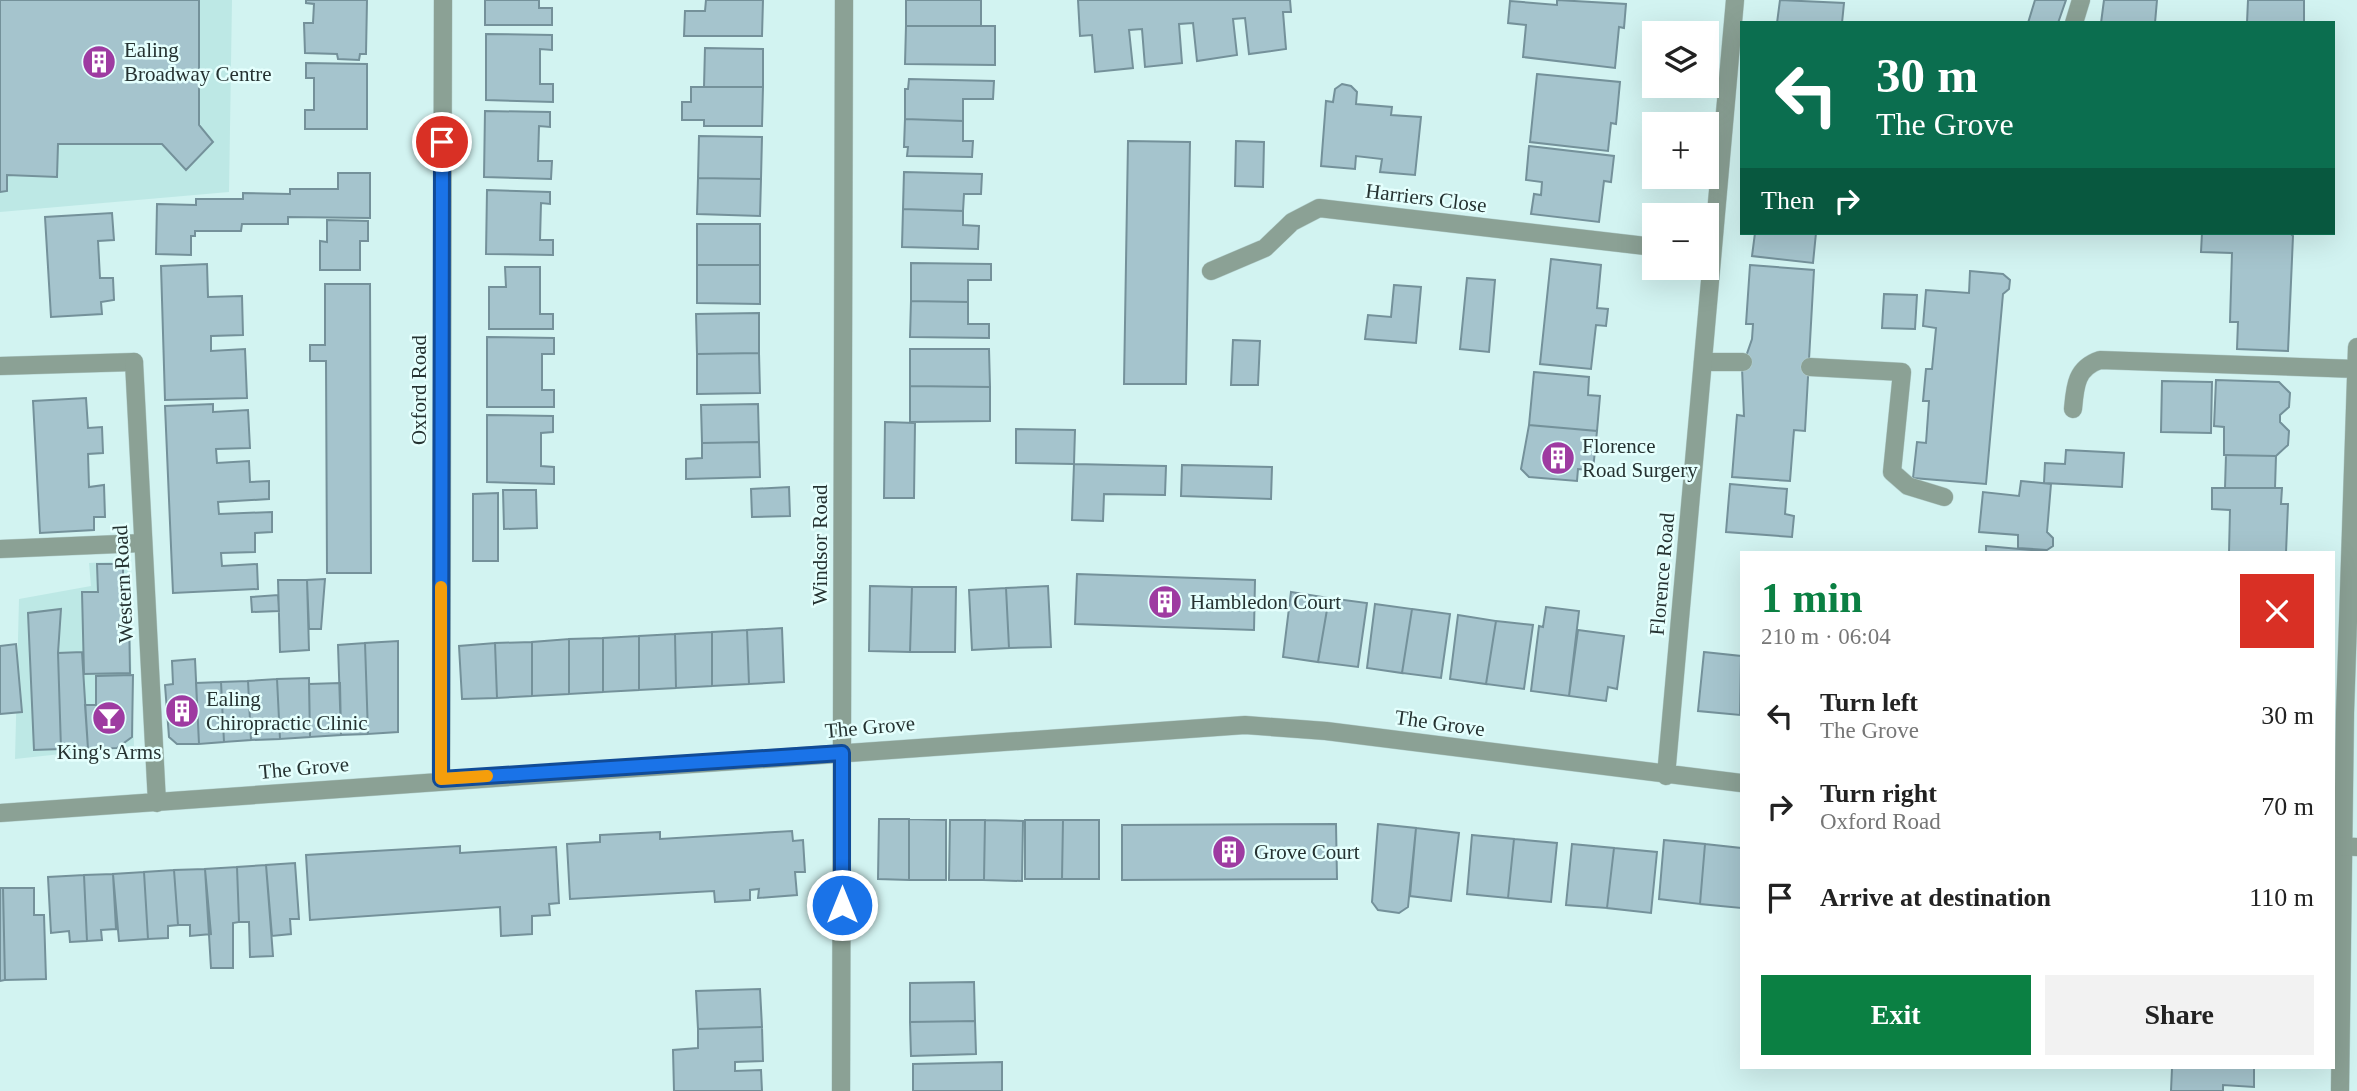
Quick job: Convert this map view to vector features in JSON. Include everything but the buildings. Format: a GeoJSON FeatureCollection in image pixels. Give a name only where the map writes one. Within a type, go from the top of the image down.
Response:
{"type":"FeatureCollection","features":[{"type":"Feature","properties":{"kind":"street","name":"Oxford Road"},"geometry":{"type":"LineString","coordinates":[[441,779],[443,0]]}},
{"type":"Feature","properties":{"kind":"street","name":"Windsor Road"},"geometry":{"type":"LineString","coordinates":[[841,1091],[844,0]]}},
{"type":"Feature","properties":{"kind":"street","name":"Florence Road"},"geometry":{"type":"LineString","coordinates":[[1714,203],[1735,0]]}},
{"type":"Feature","properties":{"kind":"street"},"geometry":{"type":"LineString","coordinates":[[2075,21],[2081,0]]}},
{"type":"Feature","properties":{"kind":"street","name":"Harriers Close"},"geometry":{"type":"LineString","coordinates":[[1211,271],[1265,248],[1292,222],[1319,208],[1642,246]]}},
{"type":"Feature","properties":{"kind":"street","name":"Florence Road"},"geometry":{"type":"LineString","coordinates":[[1667,776],[1703,362],[1708,280]]}},
{"type":"Feature","properties":{"kind":"street"},"geometry":{"type":"LineString","coordinates":[[2340,1091],[2345,713],[2356,466],[2357,347]]}},
{"type":"Feature","properties":{"kind":"street"},"geometry":{"type":"LineString","coordinates":[[2073,409],[2079,374],[2087,365],[2100,360],[2356,369]]}},
{"type":"Feature","properties":{"kind":"street","name":"Western Road"},"geometry":{"type":"LineString","coordinates":[[0,366],[134,362],[157,803]]}},
{"type":"Feature","properties":{"kind":"street"},"geometry":{"type":"LineString","coordinates":[[1703,362],[1743,362]]}},
{"type":"Feature","properties":{"kind":"street"},"geometry":{"type":"LineString","coordinates":[[1810,368],[1902,372],[1892,472],[1908,485],[1944,498]]}},
{"type":"Feature","properties":{"kind":"street"},"geometry":{"type":"LineString","coordinates":[[0,549],[143,544]]}},
{"type":"Feature","properties":{"kind":"street","name":"The Grove"},"geometry":{"type":"LineString","coordinates":[[0,813],[441,779],[1245,725],[1326,731],[1667,776],[1740,783]]}},
{"type":"Feature","properties":{"kind":"shaded area","name":"Ealing Broadway Centre"},"geometry":{"type":"Polygon","coordinates":[[[0,0],[232,0],[229,192],[0,212],[0,0]]]}},
{"type":"Feature","properties":{"kind":"shaded area"},"geometry":{"type":"Polygon","coordinates":[[[128,561],[134,746],[15,759],[19,599],[91,586],[89,563],[128,561]]]}},
{"type":"Feature","properties":{"kind":"slow traffic"},"geometry":{"type":"LineString","coordinates":[[441,587],[441,779],[487,776]]}},
{"type":"Feature","properties":{"kind":"place","name":"Ealing Broadway Centre"},"geometry":{"type":"Point","coordinates":[99,62]}},
{"type":"Feature","properties":{"kind":"place","name":"Florence Road Surgery"},"geometry":{"type":"Point","coordinates":[1558,458]}},
{"type":"Feature","properties":{"kind":"place","name":"Hambledon Court"},"geometry":{"type":"Point","coordinates":[1165,602]}},
{"type":"Feature","properties":{"kind":"place","name":"Ealing Chiropractic Clinic"},"geometry":{"type":"Point","coordinates":[182,711]}},
{"type":"Feature","properties":{"kind":"place","name":"King's Arms"},"geometry":{"type":"Point","coordinates":[109,718]}},
{"type":"Feature","properties":{"kind":"place","name":"Grove Court"},"geometry":{"type":"Point","coordinates":[1229,852]}},
{"type":"Feature","properties":{"kind":"route"},"geometry":{"type":"LineString","coordinates":[[442,142],[441,779],[842,753],[842,905]]}}]}
